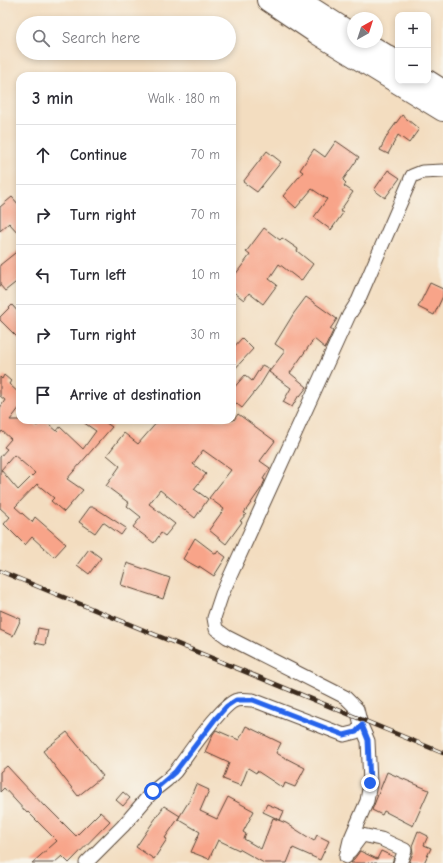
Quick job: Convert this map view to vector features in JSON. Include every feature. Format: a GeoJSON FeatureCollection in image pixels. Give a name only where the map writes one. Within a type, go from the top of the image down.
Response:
{"type":"FeatureCollection","features":[{"type":"Feature","properties":{"kind":"highway"},"geometry":{"type":"LineString","coordinates":[[268,0],[317,33],[443,110]]}},
{"type":"Feature","properties":{"kind":"highway"},"geometry":{"type":"LineString","coordinates":[[298,0],[347,31]]}},
{"type":"Feature","properties":{"kind":"highway"},"geometry":{"type":"LineString","coordinates":[[374,48],[395,61]]}},
{"type":"Feature","properties":{"kind":"highway"},"geometry":{"type":"LineString","coordinates":[[431,84],[443,91]]}},
{"type":"Feature","properties":{"kind":"street"},"geometry":{"type":"LineString","coordinates":[[400,863],[405,850],[381,839],[362,835],[346,857],[350,840],[367,801],[370,783],[368,740],[357,709],[345,697],[227,637],[216,629],[214,618],[222,594],[349,315],[358,301],[412,176],[422,172],[443,171]]}},
{"type":"Feature","properties":{"kind":"street"},"geometry":{"type":"LineString","coordinates":[[86,863],[123,826],[153,791],[175,772],[216,718],[227,706],[236,700],[253,700],[344,735],[356,732],[362,725]]}},
{"type":"Feature","properties":{"kind":"building"},"geometry":{"type":"Polygon","coordinates":[[[402,115],[419,129],[409,143],[398,135],[388,154],[380,150],[388,134],[402,115]]]}},
{"type":"Feature","properties":{"kind":"building"},"geometry":{"type":"Polygon","coordinates":[[[336,141],[359,157],[343,180],[346,183],[344,186],[353,192],[340,211],[343,213],[331,230],[314,217],[327,199],[312,189],[296,208],[283,196],[303,172],[300,170],[314,149],[325,157],[336,141]]]}},
{"type":"Feature","properties":{"kind":"building"},"geometry":{"type":"Polygon","coordinates":[[[267,151],[281,162],[257,192],[243,182],[267,151]]]}},
{"type":"Feature","properties":{"kind":"building"},"geometry":{"type":"Polygon","coordinates":[[[388,170],[400,178],[385,198],[374,190],[388,170]]]}},
{"type":"Feature","properties":{"kind":"building"},"geometry":{"type":"Polygon","coordinates":[[[12,197],[16,202],[16,231],[9,223],[0,231],[0,207],[12,197]]]}},
{"type":"Feature","properties":{"kind":"building"},"geometry":{"type":"Polygon","coordinates":[[[264,228],[280,240],[282,238],[298,249],[297,251],[313,264],[301,281],[279,264],[269,279],[277,285],[263,304],[249,293],[244,300],[236,294],[236,274],[250,255],[246,252],[264,228]]]}},
{"type":"Feature","properties":{"kind":"building"},"geometry":{"type":"Polygon","coordinates":[[[16,252],[16,282],[5,291],[0,285],[0,265],[16,252]]]}},
{"type":"Feature","properties":{"kind":"building"},"geometry":{"type":"Polygon","coordinates":[[[430,283],[443,289],[443,296],[434,315],[418,307],[430,283]]]}},
{"type":"Feature","properties":{"kind":"building"},"geometry":{"type":"Polygon","coordinates":[[[306,297],[337,319],[330,329],[333,331],[325,348],[314,339],[290,373],[307,387],[300,396],[299,395],[292,407],[283,402],[291,388],[269,372],[285,351],[275,344],[294,313],[306,297]]]}},
{"type":"Feature","properties":{"kind":"building"},"geometry":{"type":"Polygon","coordinates":[[[12,305],[16,310],[16,336],[0,320],[0,317],[12,305]]]}},
{"type":"Feature","properties":{"kind":"building"},"geometry":{"type":"Polygon","coordinates":[[[242,338],[253,349],[236,368],[236,345],[242,338]]]}},
{"type":"Feature","properties":{"kind":"building"},"geometry":{"type":"Polygon","coordinates":[[[262,365],[270,369],[259,387],[242,408],[236,403],[236,385],[245,375],[252,381],[262,365]]]}},
{"type":"Feature","properties":{"kind":"building"},"geometry":{"type":"Polygon","coordinates":[[[4,375],[11,381],[9,384],[16,390],[16,412],[10,420],[16,420],[16,424],[35,424],[37,426],[38,424],[49,424],[57,431],[60,427],[83,449],[96,431],[86,424],[108,424],[112,427],[67,479],[83,490],[64,512],[51,501],[54,498],[37,484],[15,507],[32,522],[35,517],[66,544],[54,557],[32,537],[25,545],[4,524],[10,517],[0,508],[0,457],[7,449],[4,447],[11,439],[2,431],[0,434],[0,408],[5,400],[0,396],[0,377],[2,379],[4,375]],[[14,455],[1,470],[18,490],[35,473],[14,455]]]}},
{"type":"Feature","properties":{"kind":"building"},"geometry":{"type":"Polygon","coordinates":[[[238,414],[275,441],[260,461],[270,468],[263,479],[265,480],[262,487],[244,513],[246,514],[240,521],[242,522],[226,544],[209,530],[224,509],[209,498],[231,470],[203,450],[193,464],[206,474],[194,489],[208,499],[195,518],[160,490],[149,504],[175,524],[165,536],[161,533],[154,543],[133,527],[141,517],[127,506],[129,503],[106,486],[120,466],[107,455],[124,433],[138,444],[156,424],[236,424],[236,417],[238,414]]]}},
{"type":"Feature","properties":{"kind":"building"},"geometry":{"type":"Polygon","coordinates":[[[90,507],[94,507],[126,528],[121,535],[103,522],[95,533],[79,522],[90,507]]]}},
{"type":"Feature","properties":{"kind":"building"},"geometry":{"type":"Polygon","coordinates":[[[195,538],[216,554],[218,551],[226,557],[214,576],[199,566],[199,568],[183,559],[195,538]]]}},
{"type":"Feature","properties":{"kind":"building"},"geometry":{"type":"Polygon","coordinates":[[[89,549],[101,558],[89,574],[77,565],[89,549]]]}},
{"type":"Feature","properties":{"kind":"building"},"geometry":{"type":"Polygon","coordinates":[[[127,563],[170,578],[163,599],[121,585],[127,563]]]}},
{"type":"Feature","properties":{"kind":"building"},"geometry":{"type":"Polygon","coordinates":[[[0,610],[21,619],[13,636],[0,630],[0,610]]]}},
{"type":"Feature","properties":{"kind":"building"},"geometry":{"type":"Polygon","coordinates":[[[38,628],[48,630],[45,645],[35,643],[38,628]]]}},
{"type":"Feature","properties":{"kind":"building"},"geometry":{"type":"Polygon","coordinates":[[[246,726],[281,743],[276,753],[305,768],[295,787],[285,783],[283,788],[257,771],[256,773],[248,768],[241,786],[223,779],[229,763],[205,752],[216,730],[239,740],[246,726]]]}},
{"type":"Feature","properties":{"kind":"building"},"geometry":{"type":"Polygon","coordinates":[[[67,732],[103,776],[78,796],[43,751],[67,732]]]}},
{"type":"Feature","properties":{"kind":"building"},"geometry":{"type":"Polygon","coordinates":[[[7,766],[44,806],[45,805],[76,836],[100,812],[110,821],[69,863],[62,856],[54,863],[32,863],[57,841],[28,812],[27,813],[4,788],[0,792],[0,772],[7,766]]]}},
{"type":"Feature","properties":{"kind":"building"},"geometry":{"type":"Polygon","coordinates":[[[387,772],[429,790],[413,826],[384,811],[382,815],[372,810],[387,772]]]}},
{"type":"Feature","properties":{"kind":"building"},"geometry":{"type":"Polygon","coordinates":[[[196,784],[209,790],[200,811],[217,819],[228,797],[254,811],[243,832],[246,834],[244,839],[261,849],[273,818],[286,823],[314,841],[317,835],[329,841],[320,860],[293,848],[287,863],[264,863],[239,849],[218,840],[209,859],[191,852],[200,832],[178,819],[189,801],[196,784]]]}},
{"type":"Feature","properties":{"kind":"building"},"geometry":{"type":"Polygon","coordinates":[[[123,792],[130,798],[123,806],[116,800],[123,792]]]}},
{"type":"Feature","properties":{"kind":"building"},"geometry":{"type":"Polygon","coordinates":[[[267,804],[284,811],[280,820],[263,812],[267,804]]]}},
{"type":"Feature","properties":{"kind":"building"},"geometry":{"type":"Polygon","coordinates":[[[164,806],[180,816],[165,838],[167,839],[154,859],[136,847],[164,806]]]}},
{"type":"Feature","properties":{"kind":"building"},"geometry":{"type":"Polygon","coordinates":[[[418,831],[428,836],[424,845],[431,848],[424,863],[409,863],[413,853],[412,846],[418,831]]]}},
{"type":"Feature","properties":{"kind":"building"},"geometry":{"type":"Polygon","coordinates":[[[360,851],[377,859],[381,851],[394,857],[392,863],[351,863],[360,851]]]}},
{"type":"Feature","properties":{"kind":"railway"},"geometry":{"type":"LineString","coordinates":[[0,571],[443,753]]}},
{"type":"Feature","properties":{"kind":"route"},"geometry":{"type":"LineString","coordinates":[[153,791],[175,772],[216,718],[227,706],[236,700],[253,700],[344,735],[356,732],[362,725],[368,740],[370,783]]}}]}
